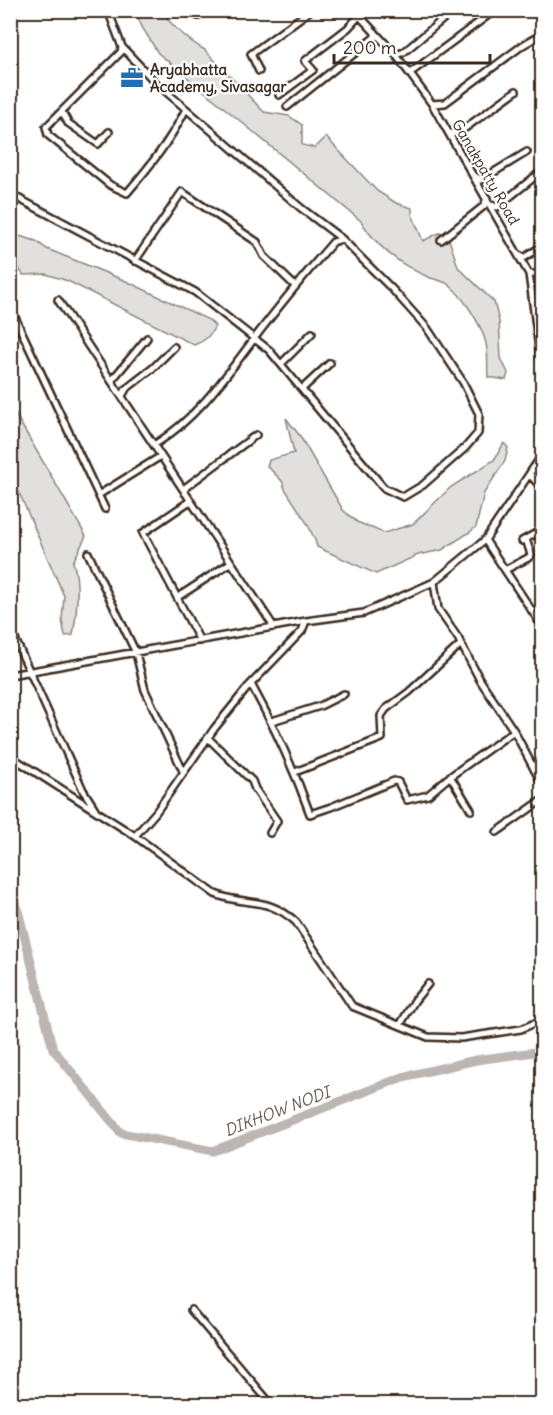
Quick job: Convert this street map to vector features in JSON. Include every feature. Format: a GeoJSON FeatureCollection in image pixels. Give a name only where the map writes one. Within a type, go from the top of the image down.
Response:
{"type":"FeatureCollection","features":[{"type":"Feature","properties":{"kind":"street"},"geometry":{"type":"LineString","coordinates":[[10,194],[195,292],[255,338],[281,364],[384,488],[404,497],[423,485],[478,434],[479,414],[463,381],[427,328],[342,239],[302,208],[156,83],[122,47],[108,10]]}},
{"type":"Feature","properties":{"kind":"street"},"geometry":{"type":"LineString","coordinates":[[259,71],[251,54],[311,10]]}},
{"type":"Feature","properties":{"kind":"street","name":"Ganakpatty Road"},"geometry":{"type":"LineString","coordinates":[[354,10],[396,55],[432,104],[530,274],[543,371]]}},
{"type":"Feature","properties":{"kind":"street"},"geometry":{"type":"LineString","coordinates":[[396,55],[404,52],[454,10]]}},
{"type":"Feature","properties":{"kind":"street"},"geometry":{"type":"LineString","coordinates":[[410,73],[494,11]]}},
{"type":"Feature","properties":{"kind":"street"},"geometry":{"type":"LineString","coordinates":[[279,95],[313,70],[305,61],[348,28],[359,16]]}},
{"type":"Feature","properties":{"kind":"street"},"geometry":{"type":"LineString","coordinates":[[287,107],[375,37],[375,32]]}},
{"type":"Feature","properties":{"kind":"street"},"geometry":{"type":"LineString","coordinates":[[432,104],[445,103],[535,38]]}},
{"type":"Feature","properties":{"kind":"street"},"geometry":{"type":"LineString","coordinates":[[122,47],[121,52],[46,128],[48,135],[110,185],[127,193],[156,160],[176,129],[186,108]]}},
{"type":"Feature","properties":{"kind":"street"},"geometry":{"type":"LineString","coordinates":[[450,134],[457,135],[516,91]]}},
{"type":"Feature","properties":{"kind":"street"},"geometry":{"type":"LineString","coordinates":[[62,112],[68,123],[98,144],[110,132]]}},
{"type":"Feature","properties":{"kind":"street"},"geometry":{"type":"LineString","coordinates":[[474,176],[482,180],[527,152]]}},
{"type":"Feature","properties":{"kind":"street"},"geometry":{"type":"LineString","coordinates":[[491,205],[497,207],[543,171]]}},
{"type":"Feature","properties":{"kind":"street"},"geometry":{"type":"LineString","coordinates":[[135,261],[182,192],[257,242],[264,256],[295,286]]}},
{"type":"Feature","properties":{"kind":"street"},"geometry":{"type":"LineString","coordinates":[[441,240],[484,206],[487,198]]}},
{"type":"Feature","properties":{"kind":"street"},"geometry":{"type":"LineString","coordinates":[[154,445],[177,429],[199,409],[295,286],[333,242],[342,239]]}},
{"type":"Feature","properties":{"kind":"street"},"geometry":{"type":"LineString","coordinates":[[519,255],[524,258],[543,246]]}},
{"type":"Feature","properties":{"kind":"street"},"geometry":{"type":"LineString","coordinates":[[530,274],[543,271]]}},
{"type":"Feature","properties":{"kind":"street"},"geometry":{"type":"LineString","coordinates":[[58,300],[274,627]]}},
{"type":"Feature","properties":{"kind":"street"},"geometry":{"type":"LineString","coordinates":[[10,307],[105,509]]}},
{"type":"Feature","properties":{"kind":"street"},"geometry":{"type":"LineString","coordinates":[[534,309],[543,308]]}},
{"type":"Feature","properties":{"kind":"street"},"geometry":{"type":"LineString","coordinates":[[281,364],[312,333]]}},
{"type":"Feature","properties":{"kind":"street"},"geometry":{"type":"LineString","coordinates":[[112,380],[147,338]]}},
{"type":"Feature","properties":{"kind":"street"},"geometry":{"type":"LineString","coordinates":[[122,396],[126,389],[153,368],[174,347]]}},
{"type":"Feature","properties":{"kind":"street"},"geometry":{"type":"LineString","coordinates":[[302,389],[330,363]]}},
{"type":"Feature","properties":{"kind":"street"},"geometry":{"type":"LineString","coordinates":[[185,493],[186,487],[256,435]]}},
{"type":"Feature","properties":{"kind":"street"},"geometry":{"type":"LineString","coordinates":[[10,675],[306,621],[364,613],[434,582],[485,540],[543,455]]}},
{"type":"Feature","properties":{"kind":"street"},"geometry":{"type":"LineString","coordinates":[[97,492],[100,494],[161,456]]}},
{"type":"Feature","properties":{"kind":"street"},"geometry":{"type":"LineString","coordinates":[[530,475],[543,488]]}},
{"type":"Feature","properties":{"kind":"street"},"geometry":{"type":"LineString","coordinates":[[190,501],[143,533],[200,641]]}},
{"type":"Feature","properties":{"kind":"street"},"geometry":{"type":"LineString","coordinates":[[505,570],[531,555],[524,540],[543,530]]}},
{"type":"Feature","properties":{"kind":"street"},"geometry":{"type":"LineString","coordinates":[[485,540],[540,623],[543,622]]}},
{"type":"Feature","properties":{"kind":"street"},"geometry":{"type":"LineString","coordinates":[[88,553],[136,653],[145,690],[183,771]]}},
{"type":"Feature","properties":{"kind":"street"},"geometry":{"type":"LineString","coordinates":[[178,597],[230,563]]}},
{"type":"Feature","properties":{"kind":"street"},"geometry":{"type":"LineString","coordinates":[[434,582],[438,609],[480,680],[514,731],[543,784]]}},
{"type":"Feature","properties":{"kind":"street"},"geometry":{"type":"LineString","coordinates":[[135,836],[156,812],[183,771],[248,687],[302,631],[306,621]]}},
{"type":"Feature","properties":{"kind":"street"},"geometry":{"type":"LineString","coordinates":[[11,630],[83,790],[96,810]]}},
{"type":"Feature","properties":{"kind":"street"},"geometry":{"type":"LineString","coordinates":[[295,772],[382,738],[381,716],[386,709],[409,693],[461,645]]}},
{"type":"Feature","properties":{"kind":"street"},"geometry":{"type":"LineString","coordinates":[[248,687],[252,686],[272,722],[295,772],[310,814],[394,781],[398,782],[407,800],[426,796],[450,776],[514,731]]}},
{"type":"Feature","properties":{"kind":"street"},"geometry":{"type":"LineString","coordinates":[[272,722],[320,706],[344,694]]}},
{"type":"Feature","properties":{"kind":"street"},"geometry":{"type":"LineString","coordinates":[[208,738],[252,781],[277,821],[270,832]]}},
{"type":"Feature","properties":{"kind":"street"},"geometry":{"type":"LineString","coordinates":[[10,756],[135,836],[215,894],[226,898],[270,904],[285,912],[296,922],[352,1006],[428,1037],[448,1039],[521,1029],[543,1020]]}},
{"type":"Feature","properties":{"kind":"street"},"geometry":{"type":"LineString","coordinates":[[450,776],[471,810]]}},
{"type":"Feature","properties":{"kind":"street"},"geometry":{"type":"LineString","coordinates":[[497,832],[543,800]]}},
{"type":"Feature","properties":{"kind":"street"},"geometry":{"type":"LineString","coordinates":[[400,1025],[428,984]]}},
{"type":"Feature","properties":{"kind":"street"},"geometry":{"type":"LineString","coordinates":[[191,1310],[271,1404]]}},
{"type":"Feature","properties":{"kind":"shaded area"},"geometry":{"type":"Polygon","coordinates":[[[135,11],[163,11],[175,27],[205,50],[264,112],[289,116],[302,125],[302,145],[315,148],[326,137],[377,191],[396,203],[412,208],[412,214],[423,241],[439,233],[447,233],[458,267],[494,302],[499,321],[501,358],[508,373],[506,380],[488,377],[487,349],[483,333],[470,310],[449,285],[408,267],[390,255],[367,231],[361,221],[158,53],[135,11]]]}},
{"type":"Feature","properties":{"kind":"shaded area"},"geometry":{"type":"Polygon","coordinates":[[[16,235],[36,241],[47,249],[126,281],[209,320],[215,326],[207,338],[194,345],[68,281],[46,274],[23,275],[14,260],[12,251],[16,235]]]}},
{"type":"Feature","properties":{"kind":"shaded area"},"geometry":{"type":"Polygon","coordinates":[[[10,405],[86,536],[73,562],[77,608],[73,635],[65,636],[62,620],[64,596],[11,474],[10,405]]]}},
{"type":"Feature","properties":{"kind":"shaded area"},"geometry":{"type":"Polygon","coordinates":[[[286,418],[300,436],[343,510],[357,522],[384,533],[413,524],[451,487],[494,460],[504,443],[508,448],[505,461],[484,493],[476,527],[442,550],[418,555],[376,574],[317,547],[307,523],[282,481],[267,466],[269,460],[294,453],[286,418]]]}},
{"type":"Feature","properties":{"kind":"waterway","name":"DIKHOW NODI"},"geometry":{"type":"LineString","coordinates":[[10,879],[53,1049],[121,1133],[213,1151],[403,1077],[476,1060],[542,1051]]}},
{"type":"Feature","properties":{"kind":"place","name":"Aryabhatta Academy, Sivasagar"},"geometry":{"type":"Point","coordinates":[132,78]}}]}
